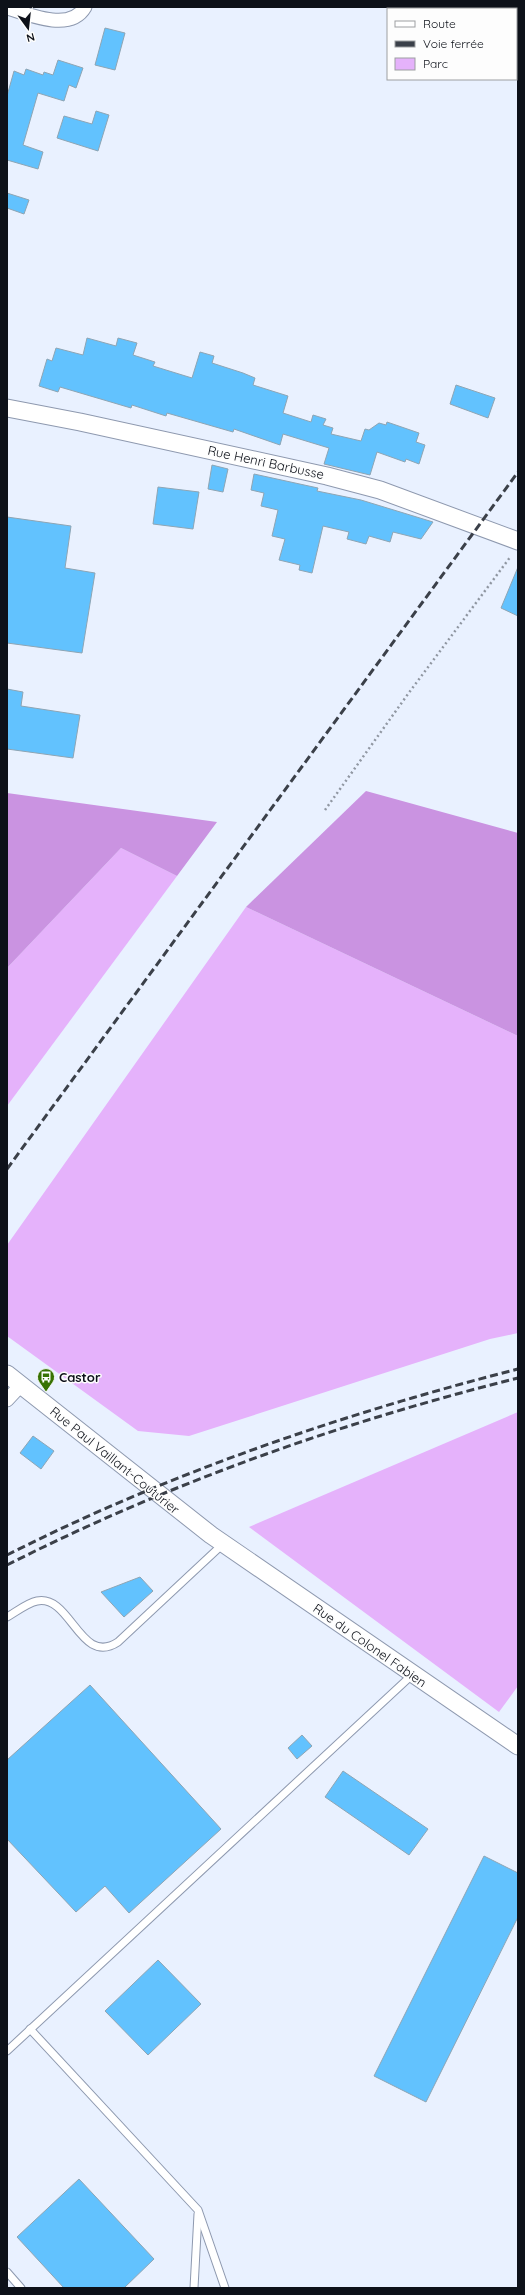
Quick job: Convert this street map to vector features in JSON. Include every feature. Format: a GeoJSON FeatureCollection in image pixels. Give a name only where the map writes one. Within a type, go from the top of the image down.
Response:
{"type":"FeatureCollection","features":[{"type":"Feature","properties":{"kind":"street"},"geometry":{"type":"LineString","coordinates":[[7,8],[57,21],[78,16],[85,7]]}},
{"type":"Feature","properties":{"kind":"street","name":"Rue Henri Barbusse"},"geometry":{"type":"LineString","coordinates":[[7,408],[87,423],[327,476],[380,490],[516,546]]}},
{"type":"Feature","properties":{"kind":"street","name":"Rue Paul Vaillant-Couturier"},"geometry":{"type":"LineString","coordinates":[[7,1374],[158,1495],[223,1544]]}},
{"type":"Feature","properties":{"kind":"street"},"geometry":{"type":"LineString","coordinates":[[7,1400],[21,1385]]}},
{"type":"Feature","properties":{"kind":"street","name":"Rue du Colonel Fabien"},"geometry":{"type":"LineString","coordinates":[[223,1544],[412,1675],[518,1746]]}},
{"type":"Feature","properties":{"kind":"lane"},"geometry":{"type":"LineString","coordinates":[[7,1617],[37,1601],[47,1602],[57,1607],[92,1644],[100,1647],[109,1646],[118,1642],[223,1544]]}},
{"type":"Feature","properties":{"kind":"lane"},"geometry":{"type":"LineString","coordinates":[[7,2051],[412,1675]]}},
{"type":"Feature","properties":{"kind":"lane"},"geometry":{"type":"LineString","coordinates":[[30,2030],[198,2210],[225,2288]]}},
{"type":"Feature","properties":{"kind":"lane"},"geometry":{"type":"LineString","coordinates":[[194,2288],[198,2210]]}},
{"type":"Feature","properties":{"kind":"lane"},"geometry":{"type":"LineString","coordinates":[[7,2272],[21,2288]]}},
{"type":"Feature","properties":{"kind":"path"},"geometry":{"type":"LineString","coordinates":[[325,810],[516,546]]}},
{"type":"Feature","properties":{"kind":"green space"},"geometry":{"type":"Polygon","coordinates":[[[121,848],[177,876],[7,1106],[7,968],[121,848]]]}},
{"type":"Feature","properties":{"kind":"green space"},"geometry":{"type":"Polygon","coordinates":[[[246,907],[518,1036],[518,1333],[490,1339],[189,1436],[138,1431],[7,1336],[7,1245],[246,907]]]}},
{"type":"Feature","properties":{"kind":"green space"},"geometry":{"type":"Polygon","coordinates":[[[518,1412],[518,1686],[499,1712],[249,1527],[518,1412]]]}},
{"type":"Feature","properties":{"kind":"shaded area"},"geometry":{"type":"Polygon","coordinates":[[[366,791],[518,833],[518,1036],[246,907],[366,791]]]}},
{"type":"Feature","properties":{"kind":"shaded area"},"geometry":{"type":"Polygon","coordinates":[[[7,793],[217,822],[177,876],[121,848],[7,968],[7,793]]]}},
{"type":"Feature","properties":{"kind":"building"},"geometry":{"type":"Polygon","coordinates":[[[105,28],[125,33],[115,70],[95,65],[105,28]]]}},
{"type":"Feature","properties":{"kind":"building"},"geometry":{"type":"Polygon","coordinates":[[[58,60],[83,68],[76,88],[69,85],[64,101],[38,93],[23,145],[43,152],[38,169],[7,160],[7,96],[14,71],[24,75],[26,69],[43,75],[44,72],[53,75],[58,60]]]}},
{"type":"Feature","properties":{"kind":"building"},"geometry":{"type":"Polygon","coordinates":[[[96,111],[109,115],[98,151],[57,138],[64,116],[92,124],[96,111]]]}},
{"type":"Feature","properties":{"kind":"building"},"geometry":{"type":"Polygon","coordinates":[[[7,193],[29,200],[24,214],[7,208],[7,193]]]}},
{"type":"Feature","properties":{"kind":"building"},"geometry":{"type":"Polygon","coordinates":[[[87,338],[116,346],[118,338],[137,343],[133,355],[155,362],[153,366],[192,378],[200,352],[214,356],[212,363],[255,378],[253,385],[288,396],[283,413],[311,422],[313,415],[326,419],[323,425],[333,428],[331,434],[361,441],[365,429],[369,430],[379,423],[386,425],[387,422],[419,433],[416,442],[425,445],[419,464],[406,459],[405,462],[377,452],[370,475],[324,464],[329,448],[283,434],[280,445],[234,429],[233,432],[167,413],[166,416],[132,405],[131,408],[60,387],[58,392],[39,386],[47,359],[52,361],[56,348],[83,355],[87,338]]]}},
{"type":"Feature","properties":{"kind":"building"},"geometry":{"type":"Polygon","coordinates":[[[456,385],[495,398],[488,418],[450,404],[456,385]]]}},
{"type":"Feature","properties":{"kind":"building"},"geometry":{"type":"Polygon","coordinates":[[[212,465],[228,469],[223,492],[208,489],[212,465]]]}},
{"type":"Feature","properties":{"kind":"building"},"geometry":{"type":"Polygon","coordinates":[[[254,474],[318,488],[317,491],[361,500],[433,522],[421,539],[393,532],[390,542],[369,536],[366,544],[347,539],[349,532],[323,526],[312,573],[299,570],[300,565],[279,560],[285,539],[272,536],[278,510],[261,506],[264,493],[251,490],[254,474]]]}},
{"type":"Feature","properties":{"kind":"building"},"geometry":{"type":"Polygon","coordinates":[[[158,487],[199,492],[193,529],[153,524],[158,487]]]}},
{"type":"Feature","properties":{"kind":"building"},"geometry":{"type":"Polygon","coordinates":[[[7,517],[71,526],[65,568],[95,573],[82,653],[7,643],[7,517]]]}},
{"type":"Feature","properties":{"kind":"building"},"geometry":{"type":"Polygon","coordinates":[[[518,567],[518,616],[501,608],[518,567]]]}},
{"type":"Feature","properties":{"kind":"building"},"geometry":{"type":"Polygon","coordinates":[[[7,689],[23,692],[21,706],[80,715],[73,758],[7,749],[7,689]]]}},
{"type":"Feature","properties":{"kind":"building"},"geometry":{"type":"Polygon","coordinates":[[[33,1436],[54,1451],[41,1469],[20,1453],[33,1436]]]}},
{"type":"Feature","properties":{"kind":"building"},"geometry":{"type":"Polygon","coordinates":[[[140,1577],[153,1591],[124,1617],[101,1592],[140,1577]]]}},
{"type":"Feature","properties":{"kind":"building"},"geometry":{"type":"Polygon","coordinates":[[[90,1685],[221,1829],[129,1913],[105,1886],[76,1912],[7,1839],[7,1760],[90,1685]]]}},
{"type":"Feature","properties":{"kind":"building"},"geometry":{"type":"Polygon","coordinates":[[[302,1735],[312,1746],[297,1759],[288,1748],[302,1735]]]}},
{"type":"Feature","properties":{"kind":"building"},"geometry":{"type":"Polygon","coordinates":[[[343,1771],[428,1829],[409,1855],[325,1797],[343,1771]]]}},
{"type":"Feature","properties":{"kind":"building"},"geometry":{"type":"Polygon","coordinates":[[[484,1856],[518,1873],[518,1917],[426,2102],[374,2076],[484,1856]]]}},
{"type":"Feature","properties":{"kind":"building"},"geometry":{"type":"Polygon","coordinates":[[[158,1960],[201,2004],[148,2055],[105,2011],[158,1960]]]}},
{"type":"Feature","properties":{"kind":"building"},"geometry":{"type":"Polygon","coordinates":[[[79,2179],[154,2259],[124,2288],[64,2288],[17,2237],[79,2179]]]}},
{"type":"Feature","properties":{"kind":"railway"},"geometry":{"type":"LineString","coordinates":[[7,1169],[518,472]]}},
{"type":"Feature","properties":{"kind":"railway"},"geometry":{"type":"LineString","coordinates":[[7,1555],[68,1525],[130,1498],[257,1448],[387,1406],[518,1369]]}},
{"type":"Feature","properties":{"kind":"railway"},"geometry":{"type":"LineString","coordinates":[[7,1565],[130,1507],[257,1457],[387,1414],[518,1378]]}},
{"type":"Feature","properties":{"kind":"place","name":"Castor"},"geometry":{"type":"Point","coordinates":[46,1392]}}]}
